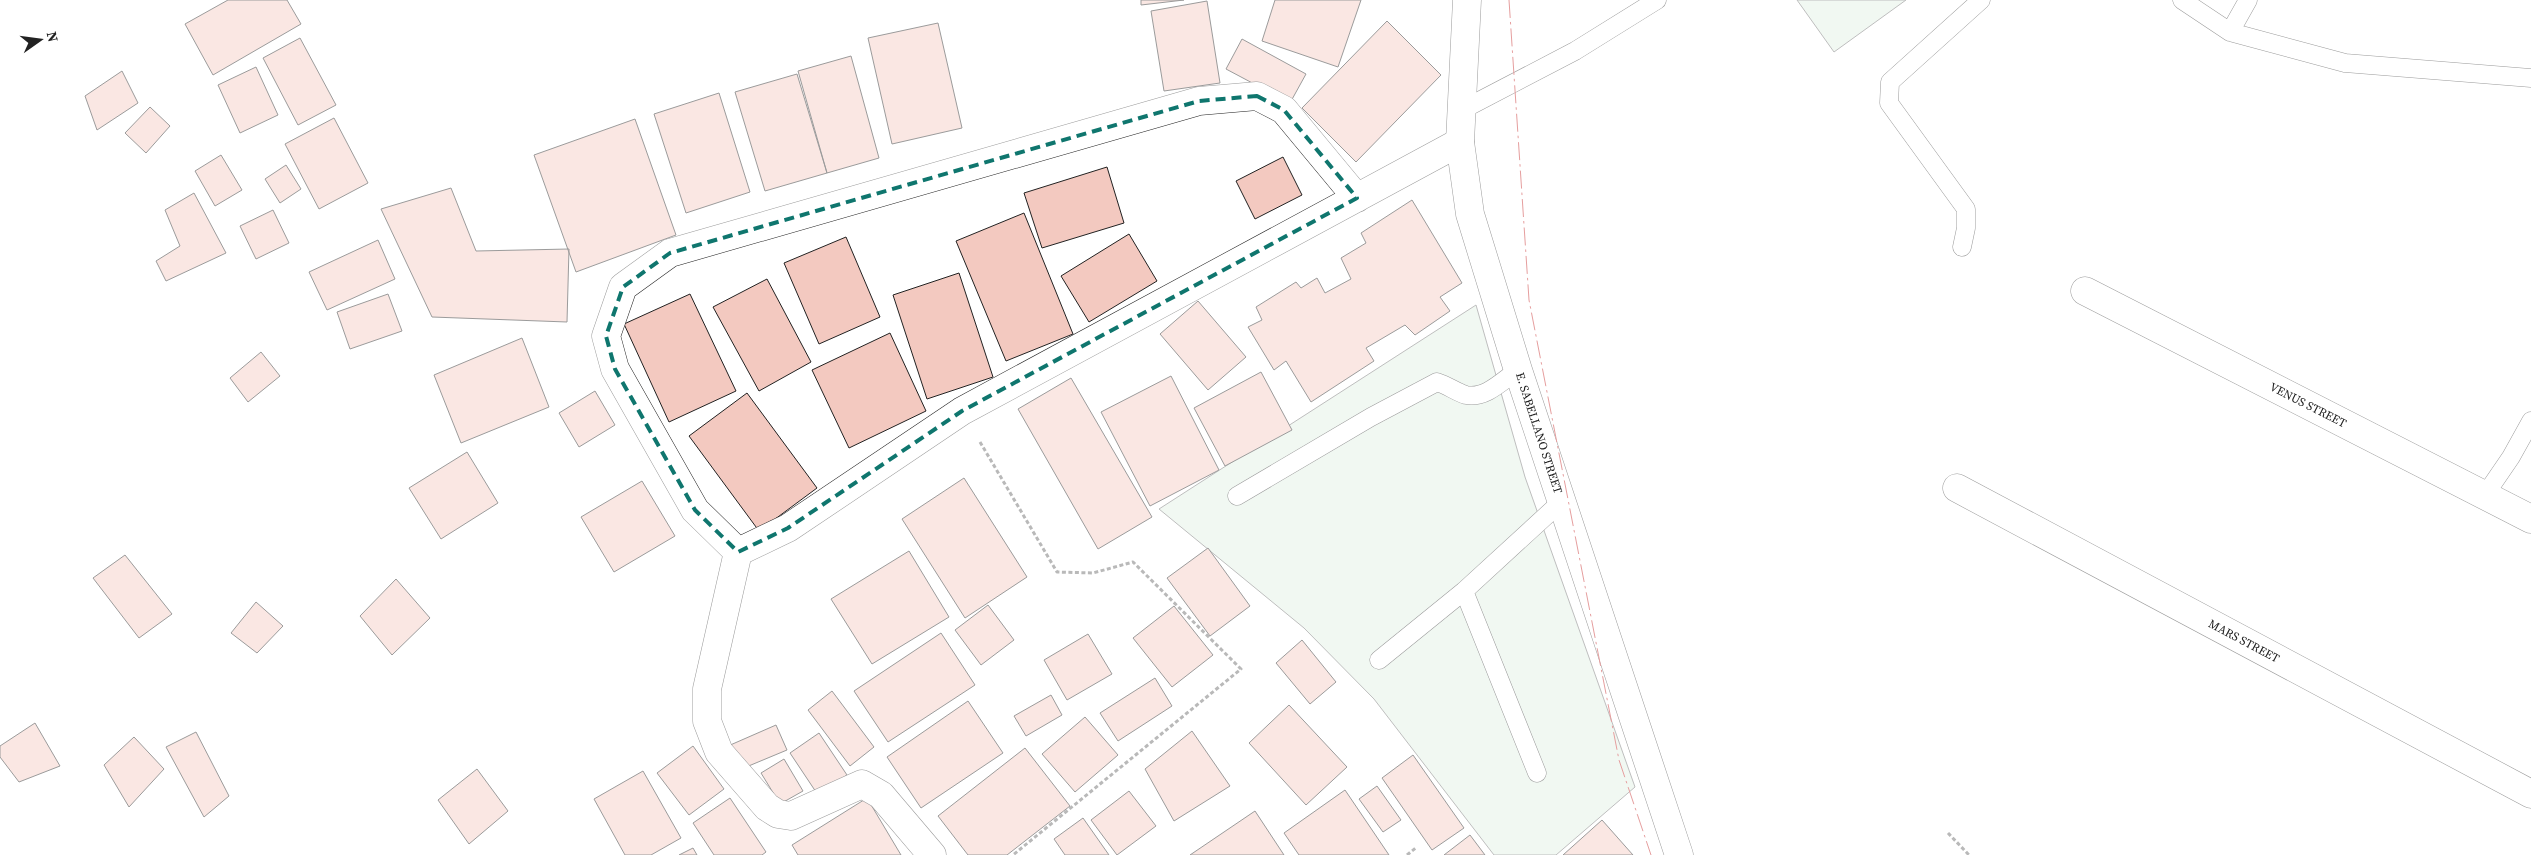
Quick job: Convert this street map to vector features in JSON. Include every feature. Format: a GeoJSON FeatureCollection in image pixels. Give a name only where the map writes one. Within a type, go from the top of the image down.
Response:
{"type":"FeatureCollection","features":[{"type":"Feature","properties":{"kind":"street","name":"E. SABELLANO STREET"},"geometry":{"type":"LineString","coordinates":[[1467,0],[1460,111],[1460,142],[1470,214],[1561,502],[1679,855]]}},
{"type":"Feature","properties":{"kind":"street"},"geometry":{"type":"LineString","coordinates":[[738,552],[696,510],[614,369],[606,336],[623,287],[670,253],[1200,101],[1256,96],[1284,110],[1357,198]]}},
{"type":"Feature","properties":{"kind":"street"},"geometry":{"type":"LineString","coordinates":[[738,552],[788,528],[962,411],[1460,142]]}},
{"type":"Feature","properties":{"kind":"street","name":"VENUS STREET"},"geometry":{"type":"LineString","coordinates":[[2085,291],[2531,518]]}},
{"type":"Feature","properties":{"kind":"street","name":"MARS STREET"},"geometry":{"type":"LineString","coordinates":[[1957,488],[2531,794]]}},
{"type":"Feature","properties":{"kind":"street"},"geometry":{"type":"LineString","coordinates":[[738,552],[706,689],[707,721],[719,752],[767,807],[778,814],[791,816],[862,784],[882,794],[932,855]]}},
{"type":"Feature","properties":{"kind":"lane"},"geometry":{"type":"LineString","coordinates":[[1460,111],[1575,51],[1657,0]]}},
{"type":"Feature","properties":{"kind":"lane"},"geometry":{"type":"LineString","coordinates":[[1962,247],[1966,228],[1966,209],[1889,103],[1890,82],[1981,0]]}},
{"type":"Feature","properties":{"kind":"lane"},"geometry":{"type":"LineString","coordinates":[[2182,0],[2230,32],[2345,64],[2531,78]]}},
{"type":"Feature","properties":{"kind":"lane"},"geometry":{"type":"LineString","coordinates":[[2230,32],[2248,0]]}},
{"type":"Feature","properties":{"kind":"lane"},"geometry":{"type":"LineString","coordinates":[[1237,496],[1371,417],[1437,382],[1466,394],[1485,393],[1518,370]]}},
{"type":"Feature","properties":{"kind":"lane"},"geometry":{"type":"LineString","coordinates":[[2485,495],[2511,457],[2531,420]]}},
{"type":"Feature","properties":{"kind":"lane"},"geometry":{"type":"LineString","coordinates":[[1378,660],[1464,591],[1561,502]]}},
{"type":"Feature","properties":{"kind":"lane"},"geometry":{"type":"LineString","coordinates":[[1464,591],[1537,773]]}},
{"type":"Feature","properties":{"kind":"path"},"geometry":{"type":"LineString","coordinates":[[962,411],[1057,572],[1093,573],[1133,562],[1241,669],[1013,855]]}},
{"type":"Feature","properties":{"kind":"path"},"geometry":{"type":"LineString","coordinates":[[1948,833],[1969,855]]}},
{"type":"Feature","properties":{"kind":"path"},"geometry":{"type":"LineString","coordinates":[[1407,855],[1417,848]]}},
{"type":"Feature","properties":{"kind":"highlighted area"},"geometry":{"type":"Polygon","coordinates":[[[1257,96],[1284,110],[1357,198],[962,411],[788,528],[738,552],[695,510],[615,369],[606,336],[623,287],[670,253],[1199,101],[1257,96]]]}},
{"type":"Feature","properties":{"kind":"green space"},"geometry":{"type":"Polygon","coordinates":[[[1797,0],[1906,0],[1834,52],[1797,0]]]}},
{"type":"Feature","properties":{"kind":"green space"},"geometry":{"type":"Polygon","coordinates":[[[1476,305],[1525,477],[1635,787],[1556,855],[1494,855],[1374,699],[1304,628],[1159,509],[1476,305]]]}},
{"type":"Feature","properties":{"kind":"building"},"geometry":{"type":"Polygon","coordinates":[[[228,0],[287,0],[301,24],[213,75],[185,24],[228,0]]]}},
{"type":"Feature","properties":{"kind":"building"},"geometry":{"type":"Polygon","coordinates":[[[1141,0],[1184,0],[1141,5],[1141,0]]]}},
{"type":"Feature","properties":{"kind":"building"},"geometry":{"type":"Polygon","coordinates":[[[1275,0],[1361,0],[1338,67],[1262,41],[1275,0]]]}},
{"type":"Feature","properties":{"kind":"building"},"geometry":{"type":"Polygon","coordinates":[[[1207,1],[1220,83],[1164,91],[1151,11],[1207,1]]]}},
{"type":"Feature","properties":{"kind":"building"},"geometry":{"type":"Polygon","coordinates":[[[1387,21],[1441,75],[1356,162],[1302,108],[1387,21]]]}},
{"type":"Feature","properties":{"kind":"building"},"geometry":{"type":"Polygon","coordinates":[[[938,23],[962,128],[892,144],[868,38],[938,23]]]}},
{"type":"Feature","properties":{"kind":"building"},"geometry":{"type":"Polygon","coordinates":[[[300,38],[336,105],[298,125],[263,58],[300,38]]]}},
{"type":"Feature","properties":{"kind":"building"},"geometry":{"type":"Polygon","coordinates":[[[1242,39],[1306,74],[1290,103],[1226,69],[1242,39]]]}},
{"type":"Feature","properties":{"kind":"building"},"geometry":{"type":"Polygon","coordinates":[[[851,56],[879,158],[827,173],[798,71],[851,56]]]}},
{"type":"Feature","properties":{"kind":"building"},"geometry":{"type":"Polygon","coordinates":[[[256,67],[278,115],[240,133],[218,85],[256,67]]]}},
{"type":"Feature","properties":{"kind":"building"},"geometry":{"type":"Polygon","coordinates":[[[122,71],[138,103],[97,130],[85,96],[122,71]]]}},
{"type":"Feature","properties":{"kind":"building"},"geometry":{"type":"Polygon","coordinates":[[[797,74],[827,173],[765,191],[735,92],[797,74]]]}},
{"type":"Feature","properties":{"kind":"building"},"geometry":{"type":"Polygon","coordinates":[[[719,93],[750,192],[686,213],[654,114],[719,93]]]}},
{"type":"Feature","properties":{"kind":"building"},"geometry":{"type":"Polygon","coordinates":[[[150,107],[170,126],[146,153],[125,133],[150,107]]]}},
{"type":"Feature","properties":{"kind":"building"},"geometry":{"type":"Polygon","coordinates":[[[334,118],[368,183],[319,209],[285,144],[334,118]]]}},
{"type":"Feature","properties":{"kind":"building"},"geometry":{"type":"Polygon","coordinates":[[[635,119],[676,235],[576,272],[534,155],[635,119]]]}},
{"type":"Feature","properties":{"kind":"building"},"geometry":{"type":"Polygon","coordinates":[[[221,155],[242,190],[215,206],[195,171],[221,155]]]}},
{"type":"Feature","properties":{"kind":"building"},"geometry":{"type":"Polygon","coordinates":[[[1283,157],[1302,195],[1255,219],[1236,181],[1283,157]]]}},
{"type":"Feature","properties":{"kind":"building"},"geometry":{"type":"Polygon","coordinates":[[[286,165],[301,189],[280,203],[265,179],[286,165]]]}},
{"type":"Feature","properties":{"kind":"building"},"geometry":{"type":"Polygon","coordinates":[[[1107,167],[1124,223],[1042,248],[1024,193],[1107,167]]]}},
{"type":"Feature","properties":{"kind":"building"},"geometry":{"type":"Polygon","coordinates":[[[451,188],[476,251],[569,249],[567,322],[432,317],[381,209],[451,188]]]}},
{"type":"Feature","properties":{"kind":"building"},"geometry":{"type":"Polygon","coordinates":[[[194,193],[226,253],[166,281],[156,261],[180,246],[165,210],[194,193]]]}},
{"type":"Feature","properties":{"kind":"building"},"geometry":{"type":"Polygon","coordinates":[[[1412,200],[1462,283],[1440,297],[1450,311],[1415,335],[1405,325],[1366,348],[1374,361],[1311,402],[1286,361],[1274,370],[1248,327],[1262,320],[1256,307],[1296,282],[1301,288],[1317,278],[1325,293],[1351,279],[1341,258],[1366,243],[1361,233],[1412,200]]]}},
{"type":"Feature","properties":{"kind":"building"},"geometry":{"type":"Polygon","coordinates":[[[273,210],[289,243],[256,259],[240,226],[273,210]]]}},
{"type":"Feature","properties":{"kind":"building"},"geometry":{"type":"Polygon","coordinates":[[[1024,213],[1073,334],[1006,361],[956,241],[1024,213]]]}},
{"type":"Feature","properties":{"kind":"building"},"geometry":{"type":"Polygon","coordinates":[[[1129,234],[1157,281],[1089,322],[1061,276],[1129,234]]]}},
{"type":"Feature","properties":{"kind":"building"},"geometry":{"type":"Polygon","coordinates":[[[846,237],[880,317],[819,344],[784,263],[846,237]]]}},
{"type":"Feature","properties":{"kind":"building"},"geometry":{"type":"Polygon","coordinates":[[[378,240],[395,279],[327,310],[309,272],[378,240]]]}},
{"type":"Feature","properties":{"kind":"building"},"geometry":{"type":"Polygon","coordinates":[[[959,273],[993,377],[927,399],[893,295],[959,273]]]}},
{"type":"Feature","properties":{"kind":"building"},"geometry":{"type":"Polygon","coordinates":[[[767,279],[811,362],[759,391],[713,307],[767,279]]]}},
{"type":"Feature","properties":{"kind":"building"},"geometry":{"type":"Polygon","coordinates":[[[388,294],[402,331],[350,349],[337,312],[388,294]]]}},
{"type":"Feature","properties":{"kind":"building"},"geometry":{"type":"Polygon","coordinates":[[[690,294],[736,391],[669,422],[624,324],[690,294]]]}},
{"type":"Feature","properties":{"kind":"building"},"geometry":{"type":"Polygon","coordinates":[[[1198,301],[1246,357],[1208,390],[1160,334],[1198,301]]]}},
{"type":"Feature","properties":{"kind":"building"},"geometry":{"type":"Polygon","coordinates":[[[890,333],[926,411],[849,448],[812,370],[890,333]]]}},
{"type":"Feature","properties":{"kind":"building"},"geometry":{"type":"Polygon","coordinates":[[[522,338],[549,407],[461,443],[434,375],[522,338]]]}},
{"type":"Feature","properties":{"kind":"building"},"geometry":{"type":"Polygon","coordinates":[[[261,352],[280,376],[248,402],[230,378],[261,352]]]}},
{"type":"Feature","properties":{"kind":"building"},"geometry":{"type":"Polygon","coordinates":[[[1261,372],[1292,430],[1225,466],[1194,408],[1261,372]]]}},
{"type":"Feature","properties":{"kind":"building"},"geometry":{"type":"Polygon","coordinates":[[[1171,376],[1219,470],[1150,506],[1101,412],[1171,376]]]}},
{"type":"Feature","properties":{"kind":"building"},"geometry":{"type":"Polygon","coordinates":[[[1071,378],[1152,517],[1098,549],[1018,409],[1071,378]]]}},
{"type":"Feature","properties":{"kind":"building"},"geometry":{"type":"Polygon","coordinates":[[[595,391],[615,425],[579,447],[559,413],[595,391]]]}},
{"type":"Feature","properties":{"kind":"building"},"geometry":{"type":"Polygon","coordinates":[[[747,393],[817,488],[759,531],[689,436],[747,393]]]}},
{"type":"Feature","properties":{"kind":"building"},"geometry":{"type":"Polygon","coordinates":[[[467,452],[498,503],[441,539],[409,488],[467,452]]]}},
{"type":"Feature","properties":{"kind":"building"},"geometry":{"type":"Polygon","coordinates":[[[964,478],[1027,577],[965,618],[902,519],[964,478]]]}},
{"type":"Feature","properties":{"kind":"building"},"geometry":{"type":"Polygon","coordinates":[[[642,481],[675,536],[614,572],[581,517],[642,481]]]}},
{"type":"Feature","properties":{"kind":"building"},"geometry":{"type":"Polygon","coordinates":[[[1208,548],[1250,606],[1210,636],[1167,578],[1208,548]]]}},
{"type":"Feature","properties":{"kind":"building"},"geometry":{"type":"Polygon","coordinates":[[[909,551],[949,617],[872,664],[831,599],[909,551]]]}},
{"type":"Feature","properties":{"kind":"building"},"geometry":{"type":"Polygon","coordinates":[[[125,555],[172,614],[139,638],[93,578],[125,555]]]}},
{"type":"Feature","properties":{"kind":"building"},"geometry":{"type":"Polygon","coordinates":[[[396,579],[430,618],[392,655],[360,616],[396,579]]]}},
{"type":"Feature","properties":{"kind":"building"},"geometry":{"type":"Polygon","coordinates":[[[256,602],[283,626],[257,653],[231,633],[256,602]]]}},
{"type":"Feature","properties":{"kind":"building"},"geometry":{"type":"Polygon","coordinates":[[[988,605],[1014,640],[981,665],[955,630],[988,605]]]}},
{"type":"Feature","properties":{"kind":"building"},"geometry":{"type":"Polygon","coordinates":[[[1174,606],[1213,655],[1172,687],[1133,638],[1174,606]]]}},
{"type":"Feature","properties":{"kind":"building"},"geometry":{"type":"Polygon","coordinates":[[[941,633],[975,685],[888,742],[854,691],[941,633]]]}},
{"type":"Feature","properties":{"kind":"building"},"geometry":{"type":"Polygon","coordinates":[[[1088,634],[1112,674],[1067,700],[1044,660],[1088,634]]]}},
{"type":"Feature","properties":{"kind":"building"},"geometry":{"type":"Polygon","coordinates":[[[1302,640],[1336,682],[1310,704],[1276,663],[1302,640]]]}},
{"type":"Feature","properties":{"kind":"building"},"geometry":{"type":"Polygon","coordinates":[[[1155,678],[1172,706],[1118,741],[1100,713],[1155,678]]]}},
{"type":"Feature","properties":{"kind":"building"},"geometry":{"type":"Polygon","coordinates":[[[832,691],[874,747],[850,766],[808,710],[832,691]]]}},
{"type":"Feature","properties":{"kind":"building"},"geometry":{"type":"Polygon","coordinates":[[[1051,695],[1062,715],[1026,736],[1014,716],[1051,695]]]}},
{"type":"Feature","properties":{"kind":"building"},"geometry":{"type":"Polygon","coordinates":[[[968,701],[1003,753],[921,808],[887,757],[968,701]]]}},
{"type":"Feature","properties":{"kind":"building"},"geometry":{"type":"Polygon","coordinates":[[[1289,705],[1347,767],[1306,805],[1249,743],[1289,705]]]}},
{"type":"Feature","properties":{"kind":"building"},"geometry":{"type":"Polygon","coordinates":[[[1085,717],[1118,755],[1075,792],[1042,754],[1085,717]]]}},
{"type":"Feature","properties":{"kind":"building"},"geometry":{"type":"Polygon","coordinates":[[[35,723],[60,766],[19,782],[0,757],[0,746],[35,723]]]}},
{"type":"Feature","properties":{"kind":"building"},"geometry":{"type":"Polygon","coordinates":[[[776,725],[787,750],[739,770],[728,746],[776,725]]]}},
{"type":"Feature","properties":{"kind":"building"},"geometry":{"type":"Polygon","coordinates":[[[1192,731],[1230,786],[1174,821],[1145,769],[1192,731]]]}},
{"type":"Feature","properties":{"kind":"building"},"geometry":{"type":"Polygon","coordinates":[[[196,732],[229,796],[204,817],[166,747],[196,732]]]}},
{"type":"Feature","properties":{"kind":"building"},"geometry":{"type":"Polygon","coordinates":[[[819,733],[847,775],[818,795],[790,753],[819,733]]]}},
{"type":"Feature","properties":{"kind":"building"},"geometry":{"type":"Polygon","coordinates":[[[134,737],[164,769],[129,807],[104,765],[134,737]]]}},
{"type":"Feature","properties":{"kind":"building"},"geometry":{"type":"Polygon","coordinates":[[[693,746],[724,789],[689,815],[657,773],[693,746]]]}},
{"type":"Feature","properties":{"kind":"building"},"geometry":{"type":"Polygon","coordinates":[[[1025,748],[1070,806],[1007,855],[968,855],[938,816],[1025,748]]]}},
{"type":"Feature","properties":{"kind":"building"},"geometry":{"type":"Polygon","coordinates":[[[1413,755],[1464,828],[1432,850],[1382,778],[1413,755]]]}},
{"type":"Feature","properties":{"kind":"building"},"geometry":{"type":"Polygon","coordinates":[[[784,759],[803,791],[780,804],[761,773],[784,759]]]}},
{"type":"Feature","properties":{"kind":"building"},"geometry":{"type":"Polygon","coordinates":[[[477,769],[508,811],[469,844],[438,800],[477,769]]]}},
{"type":"Feature","properties":{"kind":"building"},"geometry":{"type":"Polygon","coordinates":[[[643,771],[681,838],[651,855],[625,855],[594,799],[643,771]]]}},
{"type":"Feature","properties":{"kind":"building"},"geometry":{"type":"Polygon","coordinates":[[[1377,786],[1401,820],[1383,832],[1359,799],[1377,786]]]}},
{"type":"Feature","properties":{"kind":"building"},"geometry":{"type":"Polygon","coordinates":[[[1345,790],[1389,855],[1299,855],[1284,833],[1345,790]]]}},
{"type":"Feature","properties":{"kind":"building"},"geometry":{"type":"Polygon","coordinates":[[[1129,791],[1156,826],[1117,855],[1091,820],[1129,791]]]}},
{"type":"Feature","properties":{"kind":"building"},"geometry":{"type":"Polygon","coordinates":[[[730,798],[766,852],[762,855],[714,855],[693,823],[730,798]]]}},
{"type":"Feature","properties":{"kind":"building"},"geometry":{"type":"Polygon","coordinates":[[[867,798],[901,855],[798,855],[792,845],[867,798]]]}},
{"type":"Feature","properties":{"kind":"building"},"geometry":{"type":"Polygon","coordinates":[[[1255,811],[1284,855],[1190,855],[1255,811]]]}},
{"type":"Feature","properties":{"kind":"building"},"geometry":{"type":"Polygon","coordinates":[[[1083,818],[1109,855],[1065,855],[1054,839],[1083,818]]]}},
{"type":"Feature","properties":{"kind":"building"},"geometry":{"type":"Polygon","coordinates":[[[1602,820],[1633,855],[1563,855],[1602,820]]]}},
{"type":"Feature","properties":{"kind":"building"},"geometry":{"type":"Polygon","coordinates":[[[1470,835],[1485,855],[1444,855],[1470,835]]]}},
{"type":"Feature","properties":{"kind":"building"},"geometry":{"type":"Polygon","coordinates":[[[693,848],[697,855],[679,855],[693,848]]]}},
{"type":"Feature","properties":{"kind":"power"},"geometry":{"type":"LineString","coordinates":[[1509,0],[1529,300],[1619,760],[1651,855]]}}]}
